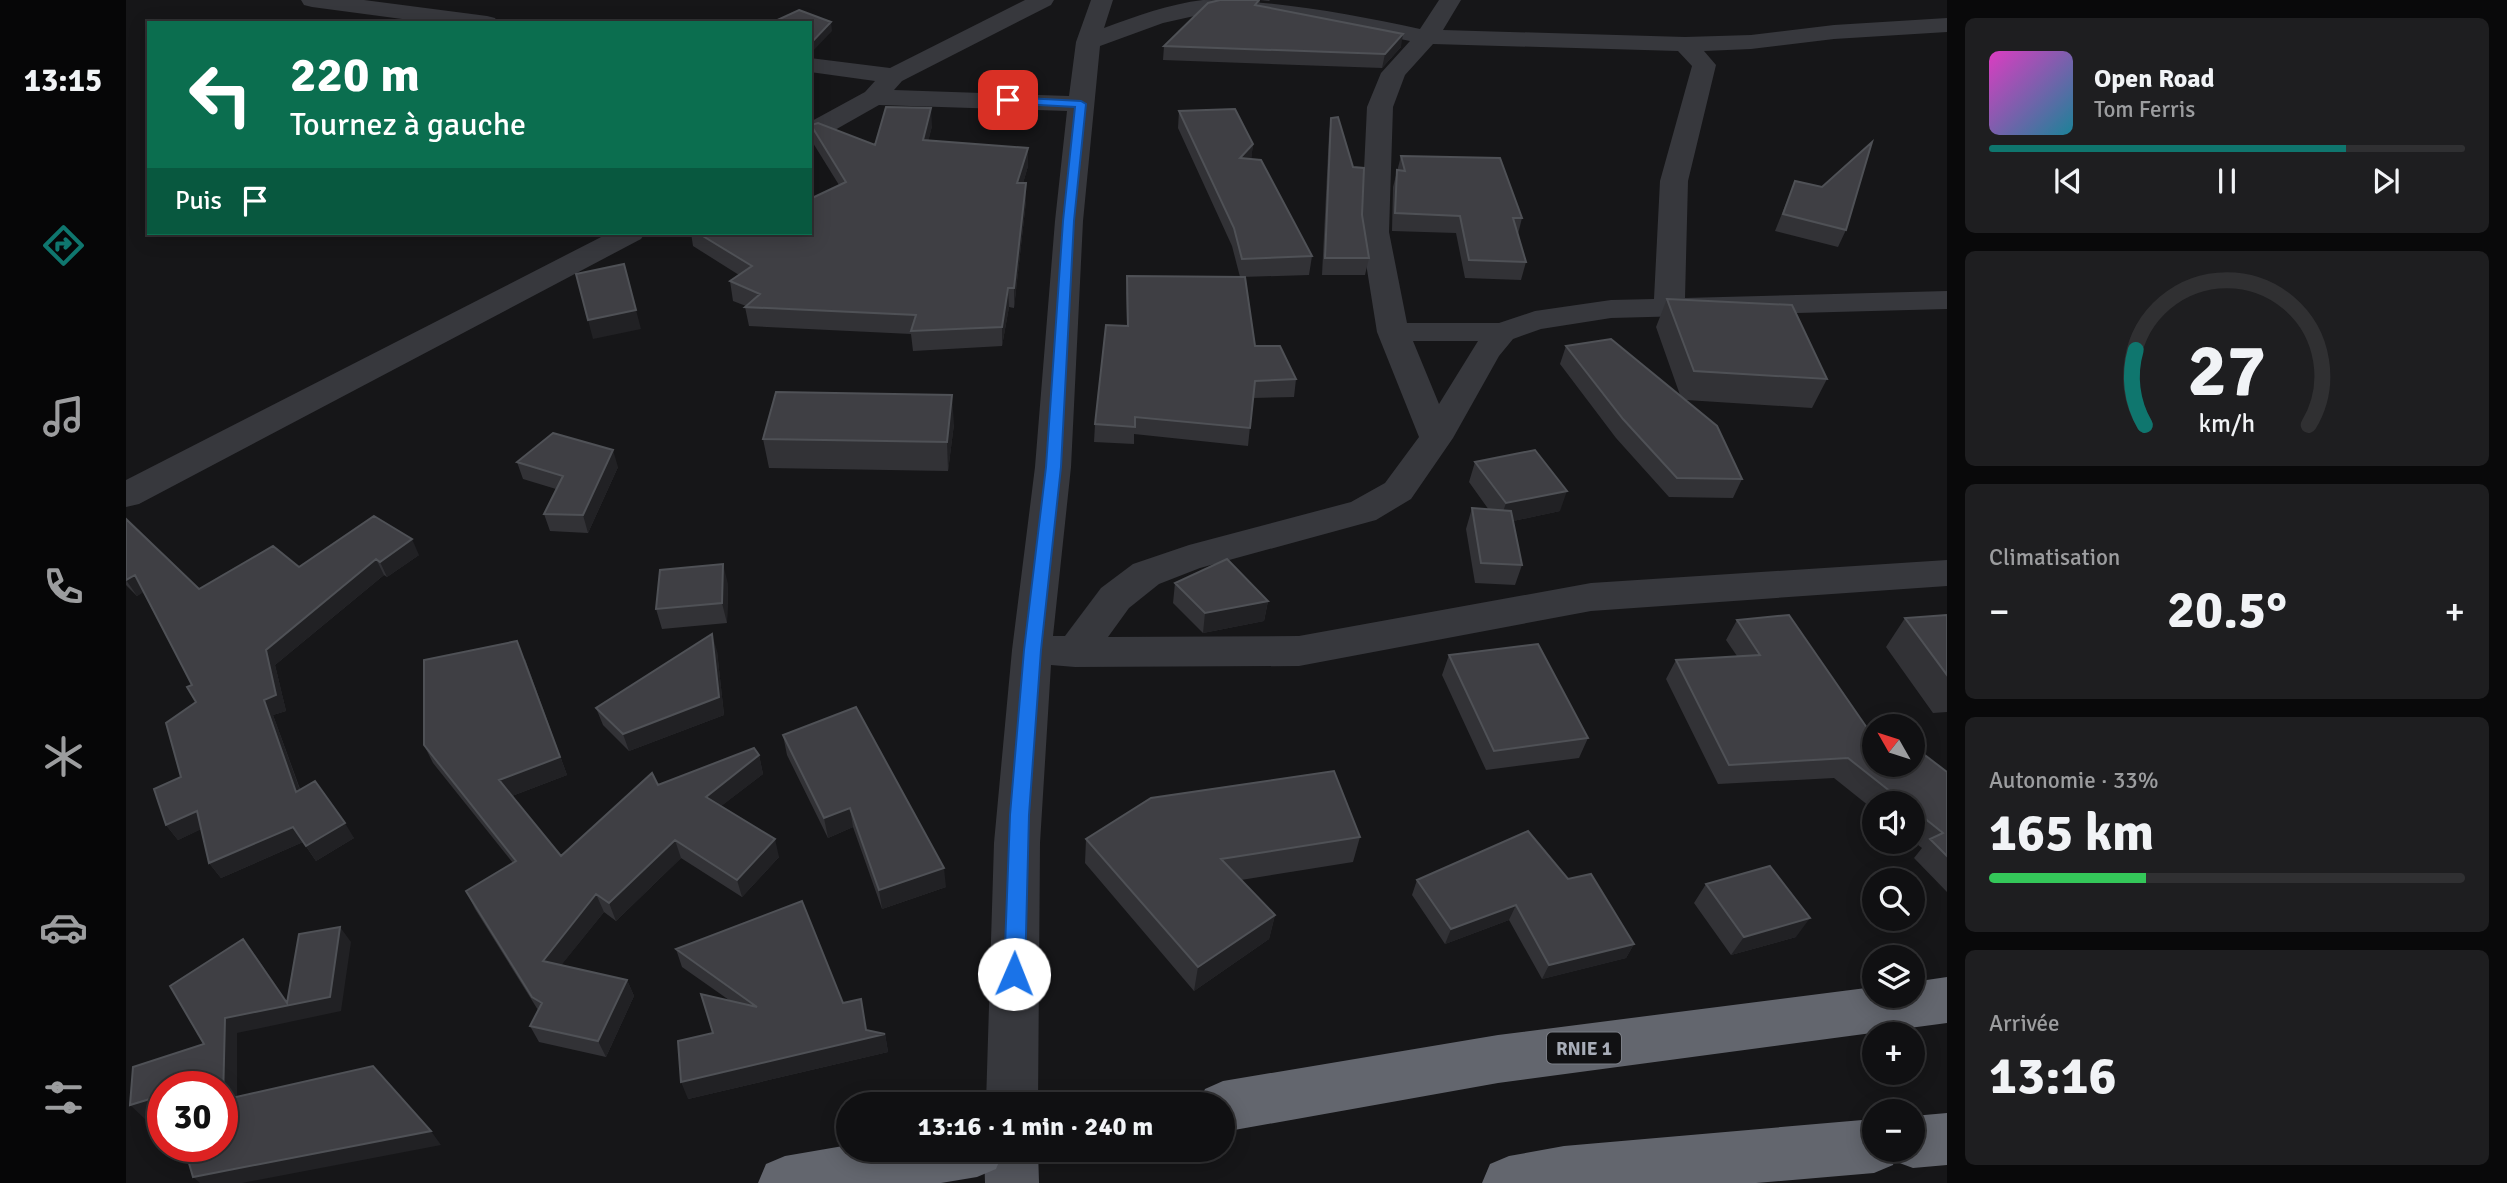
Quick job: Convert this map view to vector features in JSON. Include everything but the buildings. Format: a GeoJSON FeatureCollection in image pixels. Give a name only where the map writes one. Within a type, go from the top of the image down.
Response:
{"type":"FeatureCollection","features":[{"type":"Feature","properties":{"kind":"highway","name":"RNIE 1"},"geometry":{"type":"LineString","coordinates":[[1235,1105],[1498,1059],[1947,1000]]}},
{"type":"Feature","properties":{"kind":"highway"},"geometry":{"type":"LineString","coordinates":[[1925,1141],[1947,1139]]}},
{"type":"Feature","properties":{"kind":"highway"},"geometry":{"type":"LineString","coordinates":[[1509,1183],[1862,1147]]}},
{"type":"Feature","properties":{"kind":"highway"},"geometry":{"type":"LineString","coordinates":[[785,1183],[907,1162]]}},
{"type":"Feature","properties":{"kind":"main road"},"geometry":{"type":"LineString","coordinates":[[1011,1162],[1012,1183]]}},
{"type":"Feature","properties":{"kind":"street"},"geometry":{"type":"LineString","coordinates":[[314,0],[472,21]]}},
{"type":"Feature","properties":{"kind":"street"},"geometry":{"type":"LineString","coordinates":[[812,132],[874,97],[894,76],[1043,0]]}},
{"type":"Feature","properties":{"kind":"street"},"geometry":{"type":"LineString","coordinates":[[1012,1092],[1017,843],[1032,650],[1053,467],[1069,221],[1081,104],[1088,42],[1102,0]]}},
{"type":"Feature","properties":{"kind":"street"},"geometry":{"type":"LineString","coordinates":[[1088,42],[1156,17],[1235,0]]}},
{"type":"Feature","properties":{"kind":"street"},"geometry":{"type":"LineString","coordinates":[[1243,0],[1427,37],[1685,44],[1751,42],[1833,32],[1947,25]]}},
{"type":"Feature","properties":{"kind":"street"},"geometry":{"type":"LineString","coordinates":[[1436,438],[1393,332],[1375,232],[1380,107],[1393,73],[1427,37],[1450,0]]}},
{"type":"Feature","properties":{"kind":"street"},"geometry":{"type":"LineString","coordinates":[[1669,308],[1674,181],[1704,65],[1685,44]]}},
{"type":"Feature","properties":{"kind":"street"},"geometry":{"type":"LineString","coordinates":[[812,65],[894,76]]}},
{"type":"Feature","properties":{"kind":"street"},"geometry":{"type":"LineString","coordinates":[[874,97],[1081,104]]}},
{"type":"Feature","properties":{"kind":"street"},"geometry":{"type":"LineString","coordinates":[[126,495],[627,235]]}},
{"type":"Feature","properties":{"kind":"street"},"geometry":{"type":"LineString","coordinates":[[1393,332],[1502,332],[1535,320],[1611,309],[1947,300]]}},
{"type":"Feature","properties":{"kind":"street"},"geometry":{"type":"LineString","coordinates":[[1075,652],[1115,598],[1146,574],[1189,558],[1363,511],[1398,491],[1436,438],[1485,354],[1502,332]]}},
{"type":"Feature","properties":{"kind":"street"},"geometry":{"type":"LineString","coordinates":[[1032,650],[1299,651],[1591,597],[1947,573]]}},
{"type":"Feature","properties":{"kind":"route"},"geometry":{"type":"LineString","coordinates":[[1008,100],[1081,104],[1069,221],[1053,467],[1032,650],[1019,815],[1014,974]]}}]}
